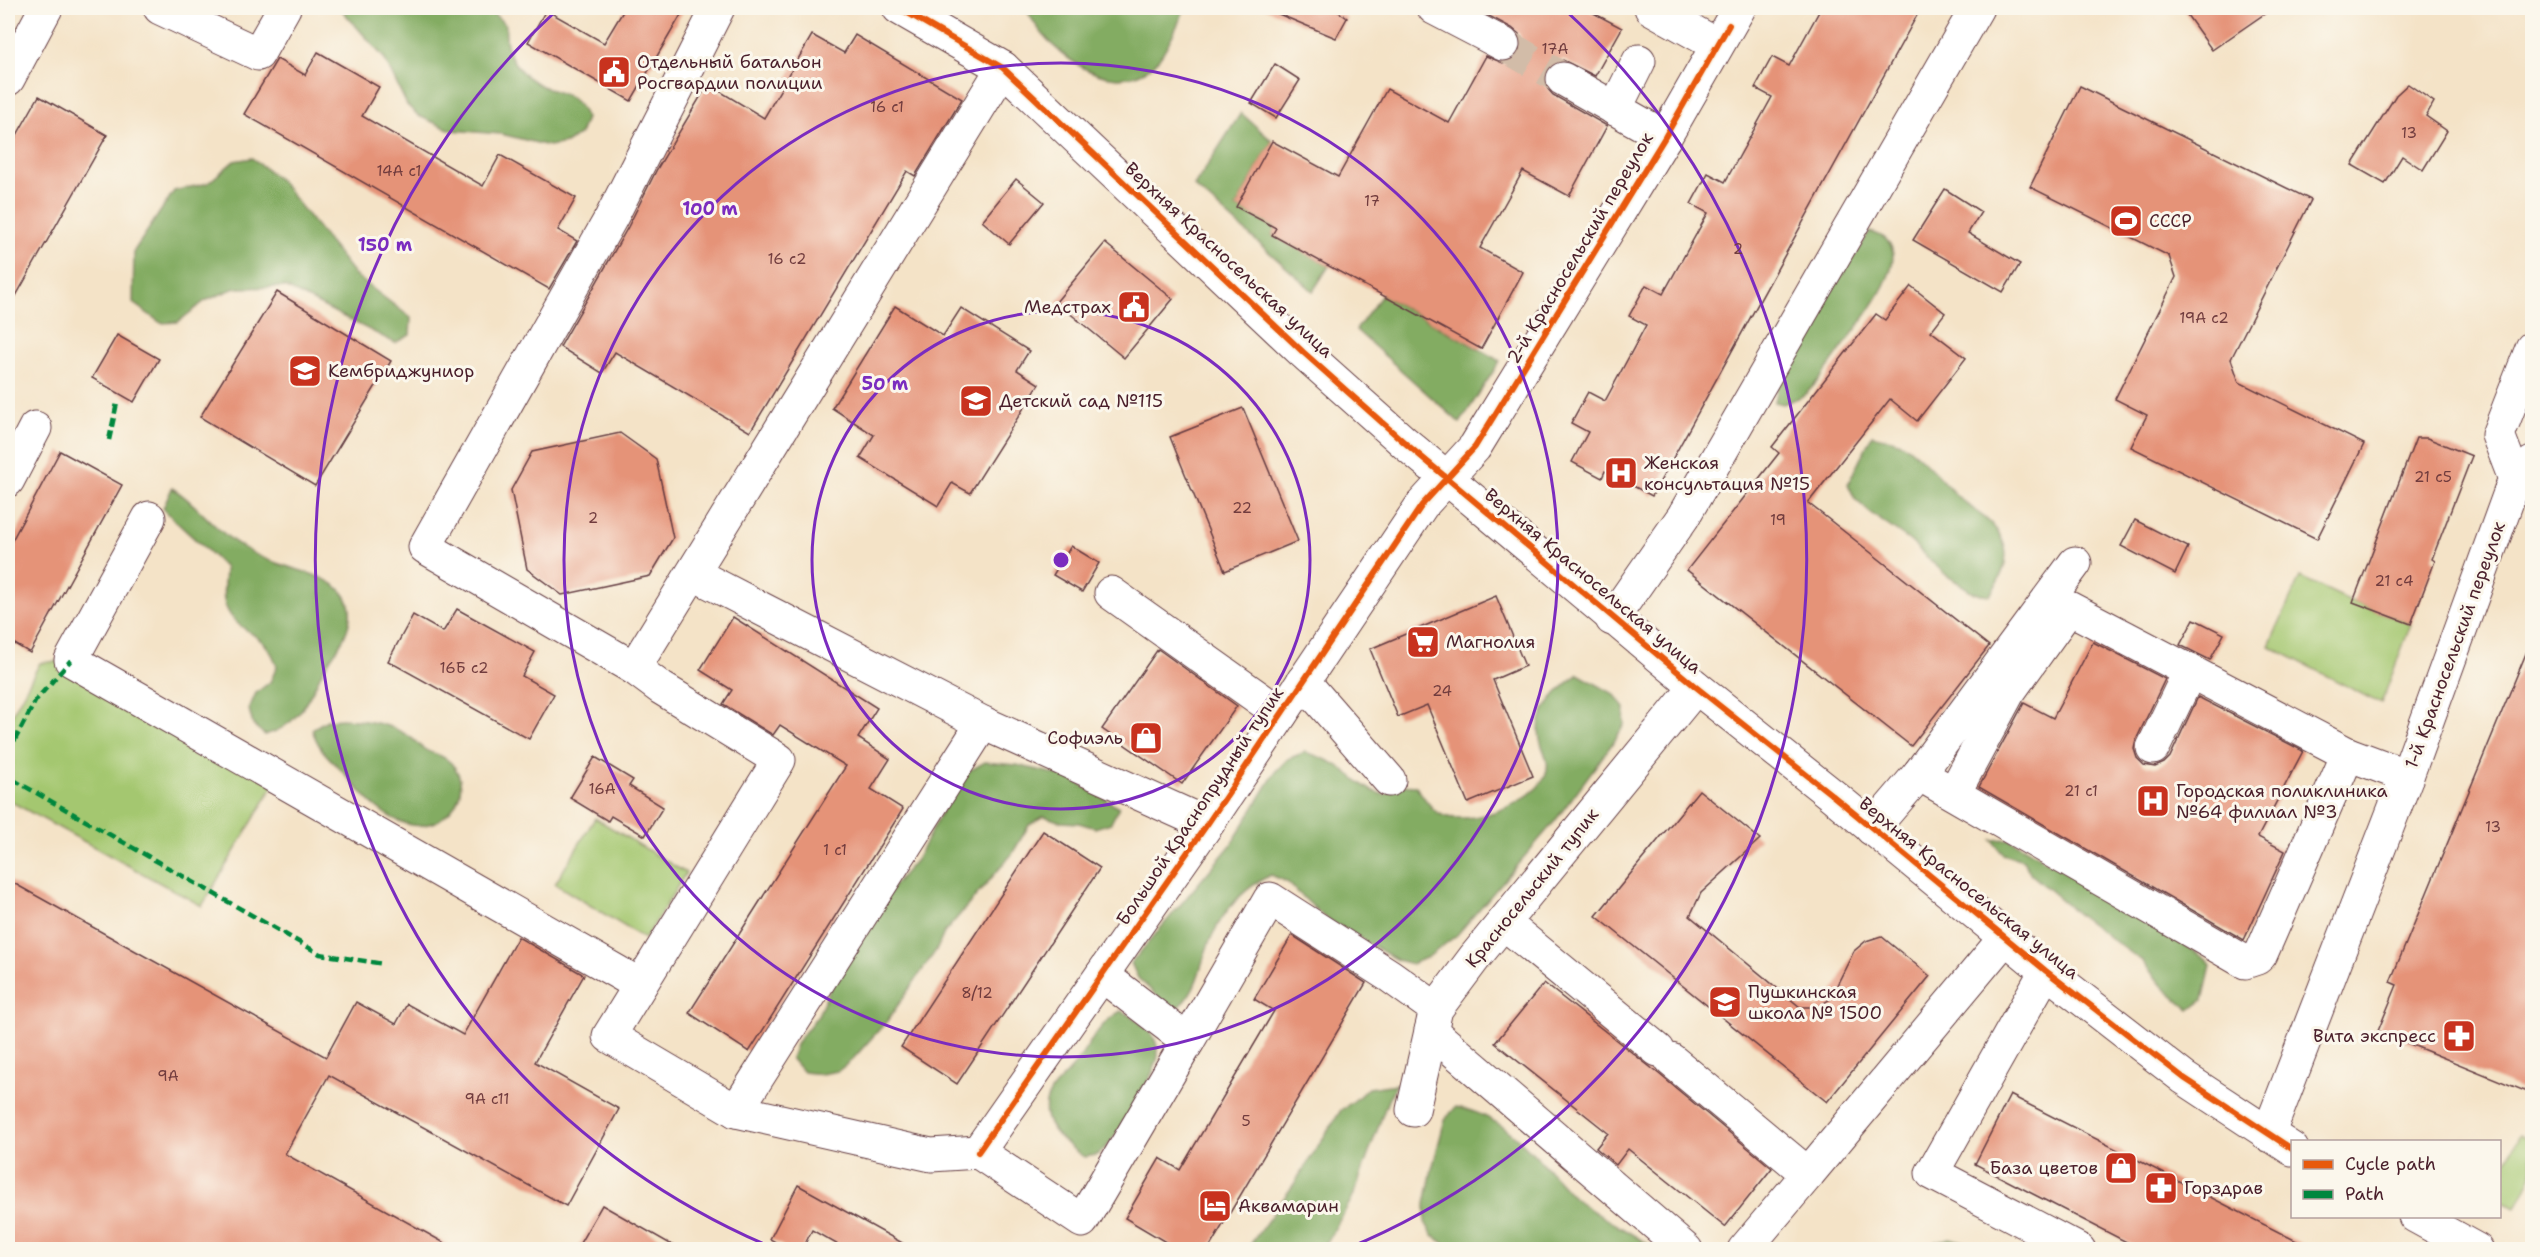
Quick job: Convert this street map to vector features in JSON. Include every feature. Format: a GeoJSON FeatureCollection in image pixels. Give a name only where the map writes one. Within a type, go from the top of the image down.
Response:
{"type":"FeatureCollection","features":[{"type":"Feature","properties":{"kind":"street"},"geometry":{"type":"LineString","coordinates":[[8,79],[46,8]]}},
{"type":"Feature","properties":{"kind":"street"},"geometry":{"type":"LineString","coordinates":[[160,8],[258,54],[284,8]]}},
{"type":"Feature","properties":{"kind":"street"},"geometry":{"type":"LineString","coordinates":[[718,8],[611,218],[425,547],[634,668],[661,688],[779,760],[609,1036],[736,1111],[931,1155],[978,1152],[1082,1221],[1270,899],[1390,976],[1434,1020],[1686,1250]]}},
{"type":"Feature","properties":{"kind":"street","name":"Верхняя Красносельская улица"},"geometry":{"type":"LineString","coordinates":[[899,8],[1003,68],[1303,352],[1447,479],[1476,501],[1612,619],[2046,971],[2184,1078],[2280,1142]]}},
{"type":"Feature","properties":{"kind":"street"},"geometry":{"type":"LineString","coordinates":[[1434,8],[1503,44]]}},
{"type":"Feature","properties":{"kind":"street"},"geometry":{"type":"LineString","coordinates":[[1651,8],[1728,26]]}},
{"type":"Feature","properties":{"kind":"street"},"geometry":{"type":"LineString","coordinates":[[1612,619],[1683,517],[1977,8]]}},
{"type":"Feature","properties":{"kind":"street","name":"2-й Красносельский переулок"},"geometry":{"type":"LineString","coordinates":[[1447,479],[1475,447],[1665,137],[1728,26]]}},
{"type":"Feature","properties":{"kind":"street"},"geometry":{"type":"LineString","coordinates":[[1615,109],[1640,61]]}},
{"type":"Feature","properties":{"kind":"street"},"geometry":{"type":"LineString","coordinates":[[634,668],[694,574],[1003,68]]}},
{"type":"Feature","properties":{"kind":"street"},"geometry":{"type":"LineString","coordinates":[[1563,80],[1665,137]]}},
{"type":"Feature","properties":{"kind":"street"},"geometry":{"type":"LineString","coordinates":[[2524,471],[2498,435],[2532,348]]}},
{"type":"Feature","properties":{"kind":"street"},"geometry":{"type":"LineString","coordinates":[[8,480],[35,428]]}},
{"type":"Feature","properties":{"kind":"street","name":"1-й Красносельский переулок"},"geometry":{"type":"LineString","coordinates":[[2280,1142],[2407,776],[2524,471]]}},
{"type":"Feature","properties":{"kind":"street","name":"Большой Краснопрудный тупик"},"geometry":{"type":"LineString","coordinates":[[978,1152],[1208,823],[1422,505],[1447,479]]}},
{"type":"Feature","properties":{"kind":"street"},"geometry":{"type":"LineString","coordinates":[[149,518],[71,660],[640,985]]}},
{"type":"Feature","properties":{"kind":"street"},"geometry":{"type":"LineString","coordinates":[[1872,829],[1919,774],[2075,563]]}},
{"type":"Feature","properties":{"kind":"street"},"geometry":{"type":"LineString","coordinates":[[694,574],[983,723],[1208,823]]}},
{"type":"Feature","properties":{"kind":"street"},"geometry":{"type":"LineString","coordinates":[[1111,593],[1281,714]]}},
{"type":"Feature","properties":{"kind":"street"},"geometry":{"type":"LineString","coordinates":[[1954,793],[2008,693],[2069,608],[2348,754],[2407,776]]}},
{"type":"Feature","properties":{"kind":"street"},"geometry":{"type":"LineString","coordinates":[[2153,748],[2190,671]]}},
{"type":"Feature","properties":{"kind":"street"},"geometry":{"type":"LineString","coordinates":[[1303,681],[1389,780]]}},
{"type":"Feature","properties":{"kind":"street","name":"Красносельский тупик"},"geometry":{"type":"LineString","coordinates":[[1413,1110],[1434,1020],[1504,922],[1696,687]]}},
{"type":"Feature","properties":{"kind":"street"},"geometry":{"type":"LineString","coordinates":[[736,1111],[983,723]]}},
{"type":"Feature","properties":{"kind":"street"},"geometry":{"type":"LineString","coordinates":[[1919,774],[2245,962],[2261,954],[2348,754]]}},
{"type":"Feature","properties":{"kind":"street"},"geometry":{"type":"LineString","coordinates":[[1504,922],[1808,1174]]}},
{"type":"Feature","properties":{"kind":"street"},"geometry":{"type":"LineString","coordinates":[[1744,1250],[2005,938]]}},
{"type":"Feature","properties":{"kind":"street"},"geometry":{"type":"LineString","coordinates":[[2046,971],[1932,1173],[2079,1250]]}},
{"type":"Feature","properties":{"kind":"street"},"geometry":{"type":"LineString","coordinates":[[1102,975],[1188,1041]]}},
{"type":"Feature","properties":{"kind":"street"},"geometry":{"type":"LineString","coordinates":[[2419,1218],[2477,1250]]}},
{"type":"Feature","properties":{"kind":"green space"},"geometry":{"type":"Polygon","coordinates":[[[340,8],[487,8],[506,25],[507,46],[521,71],[536,83],[566,95],[579,105],[586,118],[580,134],[566,143],[549,146],[501,134],[451,130],[419,116],[407,105],[384,58],[340,8]]]}},
{"type":"Feature","properties":{"kind":"green space"},"geometry":{"type":"Polygon","coordinates":[[[1026,8],[1185,8],[1171,39],[1151,67],[1134,76],[1115,78],[1097,74],[1062,53],[1047,39],[1026,8]]]}},
{"type":"Feature","properties":{"kind":"green space"},"geometry":{"type":"Polygon","coordinates":[[[1241,113],[1272,141],[1236,207],[1276,228],[1272,235],[1329,266],[1313,291],[1194,186],[1241,113]]]}},
{"type":"Feature","properties":{"kind":"green space"},"geometry":{"type":"Polygon","coordinates":[[[252,158],[280,180],[355,275],[411,318],[410,335],[395,343],[285,287],[235,288],[205,301],[178,322],[161,323],[133,303],[134,251],[174,191],[208,183],[234,161],[252,158]]]}},
{"type":"Feature","properties":{"kind":"green space"},"geometry":{"type":"Polygon","coordinates":[[[1869,232],[1886,239],[1892,251],[1892,266],[1885,283],[1864,318],[1815,384],[1799,398],[1783,404],[1775,402],[1778,385],[1830,292],[1869,232]]]}},
{"type":"Feature","properties":{"kind":"green space"},"geometry":{"type":"Polygon","coordinates":[[[1382,295],[1500,361],[1460,423],[1356,330],[1382,295]]]}},
{"type":"Feature","properties":{"kind":"green space"},"geometry":{"type":"Polygon","coordinates":[[[1872,435],[1897,442],[1910,449],[1956,495],[1985,518],[1997,531],[2006,554],[2002,573],[1990,595],[1974,593],[1946,575],[1910,541],[1869,512],[1855,499],[1848,484],[1872,435]]]}},
{"type":"Feature","properties":{"kind":"green space"},"geometry":{"type":"Polygon","coordinates":[[[172,488],[242,547],[254,554],[328,581],[340,589],[347,600],[350,613],[342,642],[324,668],[300,712],[286,726],[276,731],[265,735],[253,725],[249,709],[256,693],[270,682],[277,667],[272,655],[260,639],[231,616],[226,607],[223,593],[225,568],[163,508],[172,488]]]}},
{"type":"Feature","properties":{"kind":"green space"},"geometry":{"type":"Polygon","coordinates":[[[2300,577],[2353,602],[2411,624],[2381,704],[2269,646],[2300,577]]]}},
{"type":"Feature","properties":{"kind":"green space"},"geometry":{"type":"Polygon","coordinates":[[[71,660],[278,778],[202,906],[8,800],[8,722],[40,663],[71,660]]]}},
{"type":"Feature","properties":{"kind":"green space"},"geometry":{"type":"Polygon","coordinates":[[[1578,674],[1614,694],[1625,708],[1624,725],[1555,821],[1457,935],[1428,957],[1412,964],[1397,960],[1324,917],[1287,882],[1271,875],[1245,892],[1224,916],[1208,945],[1190,993],[1174,1012],[1138,978],[1131,963],[1231,845],[1276,771],[1288,759],[1305,752],[1333,763],[1377,793],[1385,795],[1399,785],[1416,786],[1440,814],[1452,818],[1482,816],[1514,804],[1527,796],[1545,776],[1547,761],[1539,734],[1542,714],[1561,688],[1578,674]]]}},
{"type":"Feature","properties":{"kind":"green space"},"geometry":{"type":"Polygon","coordinates":[[[345,719],[370,722],[395,729],[412,738],[422,748],[451,763],[458,774],[461,786],[453,808],[433,823],[420,825],[407,824],[380,810],[325,753],[312,729],[327,720],[345,719]]]}},
{"type":"Feature","properties":{"kind":"green space"},"geometry":{"type":"Polygon","coordinates":[[[985,762],[1017,765],[1068,777],[1119,807],[1111,823],[1095,828],[1079,823],[1061,822],[1044,816],[1029,825],[1012,854],[944,933],[937,949],[887,1021],[852,1060],[838,1071],[821,1074],[803,1072],[791,1058],[797,1042],[818,1015],[840,967],[894,885],[916,860],[949,798],[969,771],[985,762]]]}},
{"type":"Feature","properties":{"kind":"green space"},"geometry":{"type":"Polygon","coordinates":[[[595,818],[686,873],[645,939],[555,884],[595,818]]]}},
{"type":"Feature","properties":{"kind":"green space"},"geometry":{"type":"Polygon","coordinates":[[[2009,839],[2153,923],[2208,961],[2211,966],[2203,1000],[2190,1010],[2164,988],[2142,961],[2080,916],[2031,874],[2023,860],[2003,854],[1992,840],[2009,839]]]}},
{"type":"Feature","properties":{"kind":"green space"},"geometry":{"type":"Polygon","coordinates":[[[1121,1011],[1146,1028],[1155,1040],[1158,1055],[1156,1064],[1143,1092],[1114,1138],[1098,1154],[1084,1157],[1066,1144],[1051,1128],[1045,1109],[1047,1098],[1074,1066],[1101,1027],[1121,1011]]]}},
{"type":"Feature","properties":{"kind":"green space"},"geometry":{"type":"Polygon","coordinates":[[[1397,1084],[1388,1100],[1353,1197],[1323,1249],[1247,1249],[1294,1184],[1341,1110],[1368,1088],[1397,1084]]]}},
{"type":"Feature","properties":{"kind":"green space"},"geometry":{"type":"Polygon","coordinates":[[[1456,1107],[1472,1111],[1499,1124],[1523,1143],[1577,1200],[1655,1249],[1453,1249],[1433,1236],[1425,1222],[1425,1204],[1445,1119],[1456,1107]]]}},
{"type":"Feature","properties":{"kind":"green space"},"geometry":{"type":"Polygon","coordinates":[[[2520,1134],[2532,1140],[2532,1175],[2516,1208],[2501,1201],[2501,1172],[2520,1134]]]}},
{"type":"Feature","properties":{"kind":"green space"},"geometry":{"type":"Polygon","coordinates":[[[1950,1238],[1966,1243],[1970,1249],[1926,1249],[1934,1242],[1950,1238]]]}},
{"type":"Feature","properties":{"kind":"building","name":"Отдельный батальон Росгвардии полиции"},"geometry":{"type":"Polygon","coordinates":[[[625,8],[685,8],[631,101],[528,42],[546,10],[604,43],[625,8]]]}},
{"type":"Feature","properties":{"kind":"building"},"geometry":{"type":"Polygon","coordinates":[[[1264,8],[1333,8],[1347,18],[1336,38],[1264,8]]]}},
{"type":"Feature","properties":{"kind":"building"},"geometry":{"type":"Polygon","coordinates":[[[1474,8],[1584,8],[1622,28],[1595,76],[1563,60],[1553,63],[1546,70],[1544,80],[1553,95],[1607,126],[1569,196],[1523,171],[1480,248],[1523,272],[1481,349],[1272,235],[1276,228],[1236,207],[1272,141],[1338,177],[1387,89],[1449,123],[1486,56],[1503,63],[1513,60],[1522,44],[1519,34],[1512,28],[1474,8]]]}},
{"type":"Feature","properties":{"kind":"building"},"geometry":{"type":"Polygon","coordinates":[[[1821,8],[1921,8],[1652,496],[1605,471],[1602,478],[1572,462],[1588,432],[1571,423],[1588,392],[1605,401],[1646,325],[1629,316],[1646,285],[1663,294],[1708,213],[1691,204],[1708,173],[1725,182],[1772,97],[1755,88],[1772,57],[1789,66],[1821,8]]]}},
{"type":"Feature","properties":{"kind":"building"},"geometry":{"type":"Polygon","coordinates":[[[2182,8],[2273,8],[2212,50],[2182,8]]]}},
{"type":"Feature","properties":{"kind":"building"},"geometry":{"type":"Polygon","coordinates":[[[812,35],[844,53],[855,35],[962,99],[915,176],[907,171],[750,432],[615,352],[602,373],[560,347],[628,227],[657,169],[708,84],[764,118],[812,35]]]}},
{"type":"Feature","properties":{"kind":"building"},"geometry":{"type":"Polygon","coordinates":[[[318,52],[379,87],[362,116],[483,186],[500,155],[576,198],[558,230],[577,241],[549,289],[244,114],[277,59],[305,75],[318,52]]]}},
{"type":"Feature","properties":{"kind":"building"},"geometry":{"type":"Polygon","coordinates":[[[1275,64],[1300,80],[1276,118],[1251,103],[1275,64]]]}},
{"type":"Feature","properties":{"kind":"building"},"geometry":{"type":"Polygon","coordinates":[[[2408,84],[2434,102],[2426,116],[2447,131],[2423,170],[2402,156],[2385,184],[2352,165],[2396,95],[2408,84]]]}},
{"type":"Feature","properties":{"kind":"building"},"geometry":{"type":"Polygon","coordinates":[[[2080,86],[2311,200],[2231,359],[2239,382],[2364,444],[2317,539],[2131,447],[2147,415],[2115,399],[2176,277],[2169,256],[2030,187],[2080,86]]]}},
{"type":"Feature","properties":{"kind":"building"},"geometry":{"type":"Polygon","coordinates":[[[39,96],[107,135],[8,310],[8,151],[39,96]]]}},
{"type":"Feature","properties":{"kind":"building"},"geometry":{"type":"Polygon","coordinates":[[[1016,179],[1044,202],[1009,244],[982,221],[1016,179]]]}},
{"type":"Feature","properties":{"kind":"building"},"geometry":{"type":"Polygon","coordinates":[[[1945,189],[1981,212],[1968,233],[2020,264],[2003,292],[1913,240],[1945,189]]]}},
{"type":"Feature","properties":{"kind":"building"},"geometry":{"type":"Polygon","coordinates":[[[1105,243],[1173,299],[1124,358],[1056,302],[1105,243]]]}},
{"type":"Feature","properties":{"kind":"building"},"geometry":{"type":"Polygon","coordinates":[[[1911,286],[1945,313],[1931,331],[1966,358],[1917,421],[1890,399],[1808,503],[1989,646],[1911,746],[1687,570],[1779,453],[1772,447],[1876,314],[1885,320],[1911,286]]]}},
{"type":"Feature","properties":{"kind":"building"},"geometry":{"type":"Polygon","coordinates":[[[277,292],[391,361],[315,486],[200,417],[277,292]]]}},
{"type":"Feature","properties":{"kind":"building"},"geometry":{"type":"Polygon","coordinates":[[[895,306],[943,336],[961,308],[1029,351],[1017,370],[1039,384],[970,493],[952,483],[938,506],[860,458],[874,435],[832,408],[895,306]]]}},
{"type":"Feature","properties":{"kind":"building"},"geometry":{"type":"Polygon","coordinates":[[[117,335],[159,359],[134,402],[92,378],[117,335]]]}},
{"type":"Feature","properties":{"kind":"building"},"geometry":{"type":"Polygon","coordinates":[[[1243,408],[1298,541],[1225,571],[1170,437],[1243,408]]]}},
{"type":"Feature","properties":{"kind":"building"},"geometry":{"type":"Polygon","coordinates":[[[620,433],[656,459],[673,538],[650,576],[562,595],[527,569],[511,490],[532,452],[620,433]]]}},
{"type":"Feature","properties":{"kind":"building"},"geometry":{"type":"Polygon","coordinates":[[[2416,438],[2427,438],[2472,456],[2432,559],[2435,561],[2411,624],[2353,602],[2416,438]]]}},
{"type":"Feature","properties":{"kind":"building"},"geometry":{"type":"Polygon","coordinates":[[[60,451],[122,485],[30,653],[8,640],[8,548],[60,451]]]}},
{"type":"Feature","properties":{"kind":"building"},"geometry":{"type":"Polygon","coordinates":[[[2135,520],[2188,547],[2175,574],[2121,546],[2135,520]]]}},
{"type":"Feature","properties":{"kind":"building"},"geometry":{"type":"Polygon","coordinates":[[[1071,546],[1099,563],[1082,592],[1053,575],[1071,546]]]}},
{"type":"Feature","properties":{"kind":"building"},"geometry":{"type":"Polygon","coordinates":[[[1496,596],[1525,666],[1493,680],[1533,776],[1468,803],[1427,705],[1398,717],[1370,649],[1496,596]]]}},
{"type":"Feature","properties":{"kind":"building"},"geometry":{"type":"Polygon","coordinates":[[[457,609],[535,652],[522,676],[554,694],[529,739],[388,661],[413,615],[443,632],[457,609]]]}},
{"type":"Feature","properties":{"kind":"building"},"geometry":{"type":"Polygon","coordinates":[[[733,617],[877,708],[858,738],[890,759],[871,789],[903,809],[749,1052],[689,1013],[846,766],[780,725],[773,735],[723,704],[732,690],[700,670],[733,617]]]}},
{"type":"Feature","properties":{"kind":"building"},"geometry":{"type":"Polygon","coordinates":[[[2194,619],[2224,634],[2210,660],[2180,645],[2194,619]]]}},
{"type":"Feature","properties":{"kind":"building"},"geometry":{"type":"Polygon","coordinates":[[[2532,639],[2532,1094],[2378,1031],[2397,985],[2390,982],[2532,639]]]}},
{"type":"Feature","properties":{"kind":"building"},"geometry":{"type":"Polygon","coordinates":[[[2093,642],[2165,679],[2136,740],[2134,749],[2137,758],[2144,765],[2155,767],[2170,757],[2198,697],[2303,751],[2258,837],[2285,851],[2244,940],[1979,787],[2024,703],[2053,718],[2093,642]]]}},
{"type":"Feature","properties":{"kind":"building"},"geometry":{"type":"Polygon","coordinates":[[[1158,649],[1237,706],[1182,784],[1102,729],[1158,649]]]}},
{"type":"Feature","properties":{"kind":"building"},"geometry":{"type":"Polygon","coordinates":[[[595,757],[633,780],[629,786],[663,807],[645,836],[611,816],[608,821],[570,798],[595,757]]]}},
{"type":"Feature","properties":{"kind":"building"},"geometry":{"type":"Polygon","coordinates":[[[1699,790],[1760,839],[1701,893],[1690,916],[1800,1007],[1818,1007],[1830,999],[1854,951],[1866,941],[1881,936],[1930,976],[1827,1102],[1596,916],[1699,790]]]}},
{"type":"Feature","properties":{"kind":"building"},"geometry":{"type":"Polygon","coordinates":[[[1043,831],[1100,868],[957,1084],[901,1047],[1043,831]]]}},
{"type":"Feature","properties":{"kind":"building"},"geometry":{"type":"Polygon","coordinates":[[[8,880],[326,1057],[356,1002],[396,1024],[407,1004],[463,1035],[518,937],[584,975],[535,1062],[619,1109],[566,1206],[329,1075],[285,1154],[457,1250],[8,1250],[8,880]]]}},
{"type":"Feature","properties":{"kind":"building"},"geometry":{"type":"Polygon","coordinates":[[[1292,935],[1366,983],[1208,1250],[1179,1250],[1125,1218],[1160,1158],[1180,1170],[1274,1011],[1254,999],[1292,935]]]}},
{"type":"Feature","properties":{"kind":"building"},"geometry":{"type":"Polygon","coordinates":[[[1544,983],[1772,1168],[1725,1227],[1628,1149],[1616,1165],[1596,1148],[1608,1133],[1495,1043],[1544,983]]]}},
{"type":"Feature","properties":{"kind":"building"},"geometry":{"type":"Polygon","coordinates":[[[2010,1095],[2314,1250],[2142,1250],[1975,1164],[2010,1095]]]}},
{"type":"Feature","properties":{"kind":"building"},"geometry":{"type":"Polygon","coordinates":[[[798,1185],[915,1250],[847,1250],[812,1230],[802,1250],[789,1250],[770,1239],[798,1185]]]}},
{"type":"Feature","properties":{"kind":"building"},"geometry":{"type":"Polygon","coordinates":[[[602,1205],[681,1250],[576,1250],[602,1205]]]}},
{"type":"Feature","properties":{"kind":"tunnel"},"geometry":{"type":"LineString","coordinates":[[1503,44],[1563,79]]}},
{"type":"Feature","properties":{"kind":"marked path"},"geometry":{"type":"LineString","coordinates":[[109,440],[117,403]]}},
{"type":"Feature","properties":{"kind":"marked path"},"geometry":{"type":"LineString","coordinates":[[8,753],[36,700],[71,660]]}},
{"type":"Feature","properties":{"kind":"marked path"},"geometry":{"type":"LineString","coordinates":[[8,767],[12,779],[320,954],[384,964]]}},
{"type":"Feature","properties":{"kind":"cycle path"},"geometry":{"type":"LineString","coordinates":[[899,8],[1003,68],[1303,352],[1405,443],[1696,687],[1832,795],[2046,971],[2184,1078],[2291,1148]]}},
{"type":"Feature","properties":{"kind":"cycle path"},"geometry":{"type":"LineString","coordinates":[[978,1152],[1208,823],[1422,505],[1475,447],[1665,137],[1729,25]]}},
{"type":"Feature","properties":{"kind":"place","name":"Отдельный батальон Росгвардии полиции"},"geometry":{"type":"Point","coordinates":[614,72]}},
{"type":"Feature","properties":{"kind":"place","name":"СССР"},"geometry":{"type":"Point","coordinates":[2126,221]}},
{"type":"Feature","properties":{"kind":"place","name":"Медстрах"},"geometry":{"type":"Point","coordinates":[1134,307]}},
{"type":"Feature","properties":{"kind":"place","name":"Кембриджуниор"},"geometry":{"type":"Point","coordinates":[305,371]}},
{"type":"Feature","properties":{"kind":"place","name":"Детский сад №115"},"geometry":{"type":"Point","coordinates":[976,401]}},
{"type":"Feature","properties":{"kind":"place","name":"Женская консультация №15"},"geometry":{"type":"Point","coordinates":[1621,473]}},
{"type":"Feature","properties":{"kind":"place","name":"Магнолия"},"geometry":{"type":"Point","coordinates":[1423,642]}},
{"type":"Feature","properties":{"kind":"place","name":"Софиэль"},"geometry":{"type":"Point","coordinates":[1146,738]}},
{"type":"Feature","properties":{"kind":"place","name":"Городская поликлиника №64 филиал №3"},"geometry":{"type":"Point","coordinates":[2153,801]}},
{"type":"Feature","properties":{"kind":"place","name":"Пушкинская школа № 1500"},"geometry":{"type":"Point","coordinates":[1725,1002]}},
{"type":"Feature","properties":{"kind":"place","name":"Вита экспресс"},"geometry":{"type":"Point","coordinates":[2459,1036]}},
{"type":"Feature","properties":{"kind":"place","name":"База цветов"},"geometry":{"type":"Point","coordinates":[2121,1168]}},
{"type":"Feature","properties":{"kind":"place","name":"Горздрав"},"geometry":{"type":"Point","coordinates":[2161,1188]}},
{"type":"Feature","properties":{"kind":"place","name":"Аквамарин"},"geometry":{"type":"Point","coordinates":[1215,1206]}}]}
